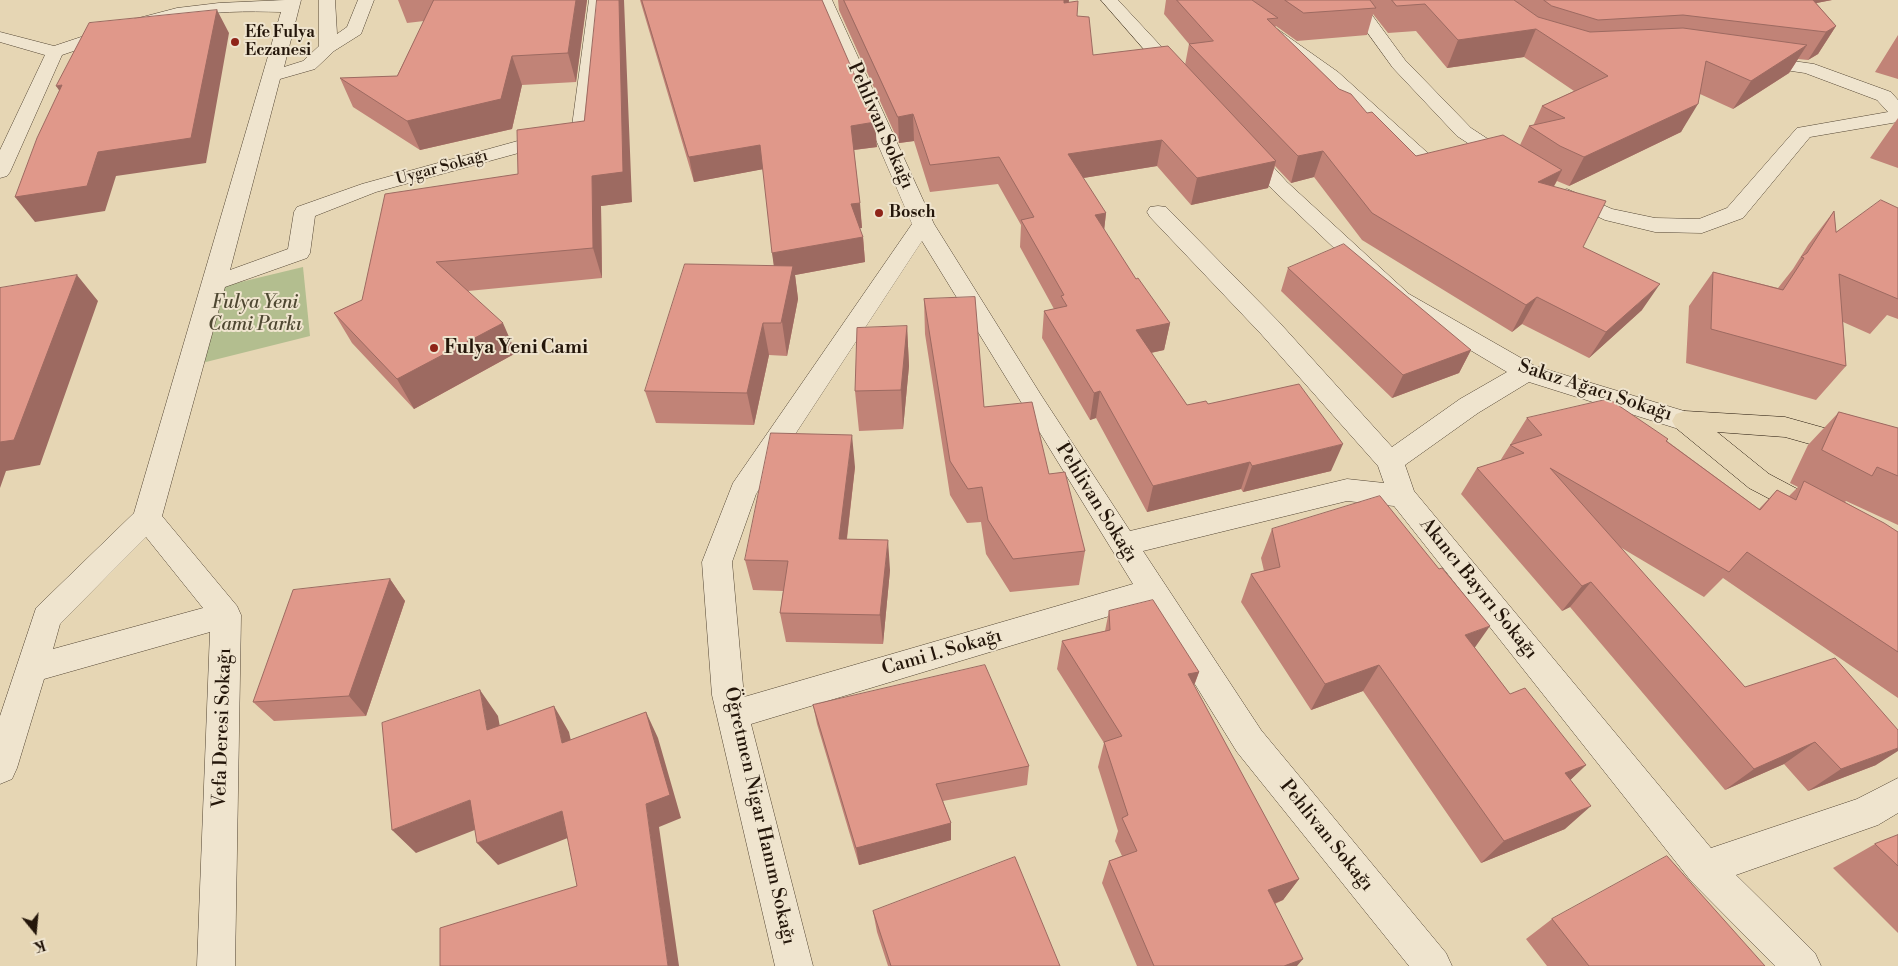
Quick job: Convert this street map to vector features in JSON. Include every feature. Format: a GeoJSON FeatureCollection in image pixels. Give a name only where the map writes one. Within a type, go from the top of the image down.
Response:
{"type":"FeatureCollection","features":[{"type":"Feature","properties":{"kind":"main road"},"geometry":{"type":"LineString","coordinates":[[1686,421],[1785,426],[1871,451],[1898,462]]}},
{"type":"Feature","properties":{"kind":"main road"},"geometry":{"type":"LineString","coordinates":[[1686,421],[1759,481],[1828,519]]}},
{"type":"Feature","properties":{"kind":"street"},"geometry":{"type":"LineString","coordinates":[[328,0],[328,47]]}},
{"type":"Feature","properties":{"kind":"street"},"geometry":{"type":"LineString","coordinates":[[272,76],[309,65],[328,47],[355,30],[366,0]]}},
{"type":"Feature","properties":{"kind":"street","name":"Uygar Sokağı"},"geometry":{"type":"LineString","coordinates":[[216,282],[299,253],[305,212],[369,188],[581,130],[597,0]]}},
{"type":"Feature","properties":{"kind":"street","name":"Pehlivan Sokağı"},"geometry":{"type":"LineString","coordinates":[[824,0],[923,224],[1122,544],[1248,741],[1433,966]]}},
{"type":"Feature","properties":{"kind":"street"},"geometry":{"type":"LineString","coordinates":[[1109,0],[1193,92]]}},
{"type":"Feature","properties":{"kind":"street"},"geometry":{"type":"LineString","coordinates":[[1225,0],[1331,76],[1433,168]]}},
{"type":"Feature","properties":{"kind":"street"},"geometry":{"type":"LineString","coordinates":[[1352,0],[1399,64],[1464,132],[1522,170]]}},
{"type":"Feature","properties":{"kind":"street"},"geometry":{"type":"LineString","coordinates":[[0,37],[55,52],[139,25],[192,11],[238,6],[291,4],[216,282],[147,518],[47,617],[0,768]]}},
{"type":"Feature","properties":{"kind":"street"},"geometry":{"type":"LineString","coordinates":[[0,172],[55,52]]}},
{"type":"Feature","properties":{"kind":"street"},"geometry":{"type":"LineString","coordinates":[[1742,59],[1808,68],[1884,96],[1898,112]]}},
{"type":"Feature","properties":{"kind":"street"},"geometry":{"type":"LineString","coordinates":[[1547,185],[1606,214],[1655,225],[1702,226],[1736,214],[1804,132],[1898,116]]}},
{"type":"Feature","properties":{"kind":"street","name":"Sakız Ağacı Sokağı"},"geometry":{"type":"LineString","coordinates":[[1233,136],[1280,186],[1401,298],[1526,372],[1686,421]]}},
{"type":"Feature","properties":{"kind":"street","name":"Akıncı Bayırı Sokağı"},"geometry":{"type":"LineString","coordinates":[[1158,212],[1270,328],[1390,462],[1402,496],[1704,868],[1802,966]]}},
{"type":"Feature","properties":{"kind":"street","name":"Öğretmen Nigar Hanım Sokağı"},"geometry":{"type":"LineString","coordinates":[[794,966],[728,695],[716,562],[743,491],[923,224]]}},
{"type":"Feature","properties":{"kind":"street"},"geometry":{"type":"LineString","coordinates":[[1390,462],[1469,406],[1526,372]]}},
{"type":"Feature","properties":{"kind":"street"},"geometry":{"type":"LineString","coordinates":[[1122,544],[1347,490],[1402,496]]}},
{"type":"Feature","properties":{"kind":"street"},"geometry":{"type":"LineString","coordinates":[[30,669],[226,615],[147,518]]}},
{"type":"Feature","properties":{"kind":"street","name":"Cami 1. Sokağı"},"geometry":{"type":"LineString","coordinates":[[732,714],[1152,591]]}},
{"type":"Feature","properties":{"kind":"street","name":"Vefa Deresi Sokağı"},"geometry":{"type":"LineString","coordinates":[[216,966],[226,615]]}},
{"type":"Feature","properties":{"kind":"street"},"geometry":{"type":"LineString","coordinates":[[1704,868],[1866,813],[1898,794]]}},
{"type":"Feature","properties":{"kind":"green space","name":"Fulya Yeni Cami Parkı"},"geometry":{"type":"Polygon","coordinates":[[[303,267],[310,336],[202,363],[220,287],[303,267]]]}},
{"type":"Feature","properties":{"kind":"building"},"geometry":{"type":"Polygon","coordinates":[[[434,0],[576,0],[568,53],[512,56],[501,99],[407,121],[340,78],[397,76],[434,0]]]}},
{"type":"Feature","properties":{"kind":"building"},"geometry":{"type":"Polygon","coordinates":[[[597,0],[619,0],[623,172],[592,176],[593,248],[436,262],[503,323],[397,379],[334,313],[362,300],[385,194],[518,174],[517,130],[584,121],[597,0]]]}},
{"type":"Feature","properties":{"kind":"building"},"geometry":{"type":"Polygon","coordinates":[[[642,0],[822,0],[875,122],[851,126],[860,203],[851,204],[863,237],[772,253],[760,145],[689,157],[642,0]]]}},
{"type":"Feature","properties":{"kind":"building"},"geometry":{"type":"Polygon","coordinates":[[[844,0],[1064,0],[1064,3],[1078,1],[1077,16],[1089,17],[1093,55],[1168,46],[1276,161],[1197,178],[1162,140],[1068,154],[1106,213],[1095,215],[1136,279],[1138,278],[1170,323],[1136,330],[1187,405],[1206,401],[1208,404],[1299,384],[1343,444],[1252,466],[1250,462],[1153,486],[1100,391],[1094,393],[1044,311],[1067,306],[1061,296],[1064,295],[1021,220],[1034,217],[999,157],[930,165],[913,114],[898,117],[844,0]]]}},
{"type":"Feature","properties":{"kind":"building"},"geometry":{"type":"Polygon","coordinates":[[[1177,0],[1252,0],[1278,18],[1267,19],[1339,89],[1351,94],[1367,113],[1372,112],[1416,156],[1503,135],[1562,170],[1538,182],[1606,201],[1583,247],[1660,284],[1606,332],[1537,297],[1526,305],[1372,213],[1323,151],[1298,156],[1189,44],[1213,41],[1177,0]]]}},
{"type":"Feature","properties":{"kind":"building"},"geometry":{"type":"Polygon","coordinates":[[[1285,0],[1370,0],[1376,8],[1304,13],[1285,0]]]}},
{"type":"Feature","properties":{"kind":"building"},"geometry":{"type":"Polygon","coordinates":[[[1392,0],[1514,0],[1538,17],[1590,32],[1683,28],[1807,45],[1751,81],[1706,61],[1698,104],[1584,157],[1560,146],[1529,126],[1565,118],[1542,106],[1608,76],[1536,29],[1458,40],[1425,4],[1397,6],[1392,0]]]}},
{"type":"Feature","properties":{"kind":"building"},"geometry":{"type":"Polygon","coordinates":[[[1544,0],[1813,0],[1836,26],[1826,32],[1683,15],[1598,20],[1552,6],[1544,0]]]}},
{"type":"Feature","properties":{"kind":"building"},"geometry":{"type":"Polygon","coordinates":[[[217,10],[191,138],[98,152],[87,186],[15,197],[37,138],[62,85],[56,86],[89,23],[217,10]]]}},
{"type":"Feature","properties":{"kind":"building"},"geometry":{"type":"Polygon","coordinates":[[[1881,200],[1898,208],[1898,299],[1839,274],[1846,366],[1711,329],[1713,272],[1783,290],[1804,258],[1801,257],[1807,253],[1834,211],[1836,232],[1881,200]]]}},
{"type":"Feature","properties":{"kind":"building"},"geometry":{"type":"Polygon","coordinates":[[[1344,244],[1471,350],[1403,375],[1288,268],[1344,244]]]}},
{"type":"Feature","properties":{"kind":"building"},"geometry":{"type":"Polygon","coordinates":[[[685,264],[793,266],[781,323],[763,323],[747,393],[645,391],[685,264]]]}},
{"type":"Feature","properties":{"kind":"building"},"geometry":{"type":"Polygon","coordinates":[[[77,275],[14,440],[0,442],[0,288],[77,275]]]}},
{"type":"Feature","properties":{"kind":"building"},"geometry":{"type":"Polygon","coordinates":[[[975,297],[984,407],[1032,402],[1049,474],[1065,472],[1085,551],[1013,559],[988,520],[982,487],[968,489],[950,461],[924,299],[975,297]]]}},
{"type":"Feature","properties":{"kind":"building"},"geometry":{"type":"Polygon","coordinates":[[[907,326],[901,390],[855,391],[857,328],[907,326]]]}},
{"type":"Feature","properties":{"kind":"building"},"geometry":{"type":"Polygon","coordinates":[[[1609,399],[1668,439],[1666,441],[1760,510],[1777,490],[1796,500],[1804,481],[1898,532],[1898,652],[1747,552],[1729,572],[1550,468],[1745,687],[1835,658],[1898,730],[1898,748],[1841,769],[1815,742],[1754,769],[1591,582],[1582,586],[1477,468],[1524,453],[1510,445],[1542,435],[1527,418],[1609,399]]]}},
{"type":"Feature","properties":{"kind":"building"},"geometry":{"type":"Polygon","coordinates":[[[1839,412],[1898,428],[1898,476],[1877,467],[1872,476],[1822,450],[1839,412]]]}},
{"type":"Feature","properties":{"kind":"building"},"geometry":{"type":"Polygon","coordinates":[[[771,433],[852,435],[839,539],[888,540],[880,615],[780,613],[788,561],[745,560],[771,433]]]}},
{"type":"Feature","properties":{"kind":"building"},"geometry":{"type":"Polygon","coordinates":[[[1380,496],[1439,569],[1442,568],[1490,626],[1465,635],[1510,694],[1525,688],[1586,765],[1565,773],[1591,806],[1504,841],[1379,665],[1325,684],[1251,574],[1280,567],[1272,529],[1380,496]]]}},
{"type":"Feature","properties":{"kind":"building"},"geometry":{"type":"Polygon","coordinates":[[[390,579],[349,696],[253,702],[293,590],[390,579]]]}},
{"type":"Feature","properties":{"kind":"building"},"geometry":{"type":"Polygon","coordinates":[[[1153,600],[1199,672],[1188,674],[1299,879],[1268,890],[1303,959],[1284,966],[1154,966],[1109,861],[1137,851],[1122,818],[1128,815],[1104,742],[1122,736],[1062,641],[1110,630],[1109,611],[1153,600]]]}},
{"type":"Feature","properties":{"kind":"building"},"geometry":{"type":"Polygon","coordinates":[[[985,665],[1029,766],[936,784],[951,823],[856,848],[813,705],[985,665]]]}},
{"type":"Feature","properties":{"kind":"building"},"geometry":{"type":"Polygon","coordinates":[[[480,690],[487,730],[554,706],[562,743],[646,712],[670,795],[646,804],[668,966],[440,966],[440,928],[577,886],[562,811],[477,843],[470,800],[392,830],[382,723],[480,690]]]}},
{"type":"Feature","properties":{"kind":"building"},"geometry":{"type":"Polygon","coordinates":[[[1898,835],[1898,866],[1875,844],[1898,835]]]}},
{"type":"Feature","properties":{"kind":"building"},"geometry":{"type":"Polygon","coordinates":[[[1667,856],[1765,966],[1589,966],[1552,919],[1667,856]]]}},
{"type":"Feature","properties":{"kind":"building"},"geometry":{"type":"Polygon","coordinates":[[[1015,857],[1060,966],[891,966],[873,911],[1015,857]]]}},
{"type":"Feature","properties":{"kind":"place","name":"Efe Fulya Eczanesi"},"geometry":{"type":"Point","coordinates":[235,42]}},
{"type":"Feature","properties":{"kind":"place","name":"Bosch"},"geometry":{"type":"Point","coordinates":[879,213]}},
{"type":"Feature","properties":{"kind":"place","name":"Fulya Yeni Cami"},"geometry":{"type":"Point","coordinates":[434,348]}}]}
